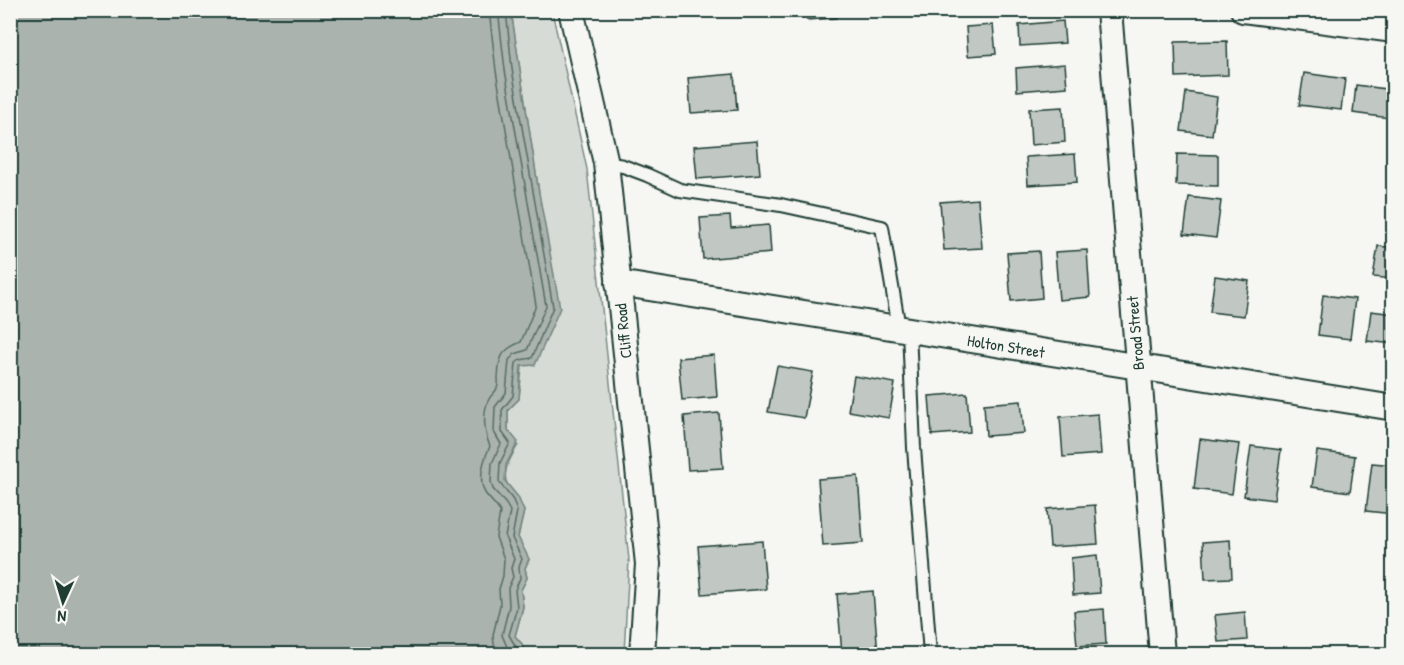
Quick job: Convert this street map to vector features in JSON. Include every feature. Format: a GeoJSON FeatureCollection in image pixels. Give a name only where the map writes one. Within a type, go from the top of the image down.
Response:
{"type":"FeatureCollection","features":[{"type":"Feature","properties":{"kind":"street","name":"Cliff Road"},"geometry":{"type":"LineString","coordinates":[[571,10],[606,163],[648,564],[642,654]]}},
{"type":"Feature","properties":{"kind":"street","name":"Broad Street"},"geometry":{"type":"LineString","coordinates":[[1109,10],[1162,654]]}},
{"type":"Feature","properties":{"kind":"street"},"geometry":{"type":"LineString","coordinates":[[1243,10],[1394,30]]}},
{"type":"Feature","properties":{"kind":"street","name":"Holton Street"},"geometry":{"type":"LineString","coordinates":[[618,283],[1394,408]]}},
{"type":"Feature","properties":{"kind":"lane"},"geometry":{"type":"LineString","coordinates":[[606,163],[631,169],[680,190],[781,205],[882,227],[904,329],[930,654]]}},
{"type":"Feature","properties":{"kind":"shaded area"},"geometry":{"type":"Polygon","coordinates":[[[511,11],[552,11],[587,169],[629,560],[624,654],[524,654],[522,644],[515,636],[523,607],[521,590],[527,578],[525,568],[529,560],[518,537],[524,511],[508,485],[505,473],[518,445],[508,430],[508,410],[519,399],[539,193],[511,11]]]}},
{"type":"Feature","properties":{"kind":"water"},"geometry":{"type":"Polygon","coordinates":[[[10,11],[511,11],[539,193],[560,308],[535,365],[521,366],[519,399],[508,410],[508,430],[518,442],[506,465],[505,481],[518,497],[524,511],[518,537],[529,559],[525,568],[527,578],[521,590],[523,607],[515,636],[522,644],[524,654],[11,654],[10,11]]]}},
{"type":"Feature","properties":{"kind":"building"},"geometry":{"type":"Polygon","coordinates":[[[806,10],[836,10],[836,18],[807,20],[806,10]]]}},
{"type":"Feature","properties":{"kind":"building"},"geometry":{"type":"Polygon","coordinates":[[[1063,21],[1065,43],[1020,46],[1019,25],[1063,21]]]}},
{"type":"Feature","properties":{"kind":"building"},"geometry":{"type":"Polygon","coordinates":[[[993,25],[996,54],[968,56],[966,27],[993,25]]]}},
{"type":"Feature","properties":{"kind":"building"},"geometry":{"type":"Polygon","coordinates":[[[1227,41],[1228,75],[1176,77],[1175,42],[1227,41]]]}},
{"type":"Feature","properties":{"kind":"building"},"geometry":{"type":"Polygon","coordinates":[[[1065,64],[1067,87],[1017,91],[1016,68],[1065,64]]]}},
{"type":"Feature","properties":{"kind":"building"},"geometry":{"type":"Polygon","coordinates":[[[1304,73],[1345,79],[1341,110],[1299,105],[1304,73]]]}},
{"type":"Feature","properties":{"kind":"building"},"geometry":{"type":"Polygon","coordinates":[[[734,74],[737,110],[691,113],[688,78],[734,74]]]}},
{"type":"Feature","properties":{"kind":"building"},"geometry":{"type":"Polygon","coordinates":[[[1356,85],[1393,90],[1389,118],[1353,113],[1356,85]]]}},
{"type":"Feature","properties":{"kind":"building"},"geometry":{"type":"Polygon","coordinates":[[[1186,92],[1217,97],[1212,135],[1181,131],[1186,92]]]}},
{"type":"Feature","properties":{"kind":"building"},"geometry":{"type":"Polygon","coordinates":[[[1063,107],[1065,142],[1031,145],[1029,109],[1063,107]]]}},
{"type":"Feature","properties":{"kind":"building"},"geometry":{"type":"Polygon","coordinates":[[[757,141],[760,174],[697,179],[694,146],[757,141]]]}},
{"type":"Feature","properties":{"kind":"building"},"geometry":{"type":"Polygon","coordinates":[[[1075,154],[1077,182],[1028,185],[1026,157],[1075,154]]]}},
{"type":"Feature","properties":{"kind":"building"},"geometry":{"type":"Polygon","coordinates":[[[1177,154],[1218,155],[1218,186],[1176,185],[1177,154]]]}},
{"type":"Feature","properties":{"kind":"building"},"geometry":{"type":"Polygon","coordinates":[[[1189,197],[1221,201],[1216,238],[1184,234],[1189,197]]]}},
{"type":"Feature","properties":{"kind":"building"},"geometry":{"type":"Polygon","coordinates":[[[978,199],[982,248],[944,250],[940,202],[978,199]]]}},
{"type":"Feature","properties":{"kind":"building"},"geometry":{"type":"Polygon","coordinates":[[[730,216],[731,228],[769,225],[771,253],[703,259],[700,218],[730,216]]]}},
{"type":"Feature","properties":{"kind":"building"},"geometry":{"type":"Polygon","coordinates":[[[1378,246],[1394,248],[1394,279],[1373,277],[1378,246]]]}},
{"type":"Feature","properties":{"kind":"building"},"geometry":{"type":"Polygon","coordinates":[[[1087,250],[1090,297],[1059,300],[1055,252],[1087,250]]]}},
{"type":"Feature","properties":{"kind":"building"},"geometry":{"type":"Polygon","coordinates":[[[1039,251],[1042,298],[1011,301],[1007,253],[1039,251]]]}},
{"type":"Feature","properties":{"kind":"building"},"geometry":{"type":"Polygon","coordinates":[[[1215,276],[1249,281],[1244,316],[1210,312],[1215,276]]]}},
{"type":"Feature","properties":{"kind":"building"},"geometry":{"type":"Polygon","coordinates":[[[1323,295],[1355,299],[1350,339],[1318,335],[1323,295]]]}},
{"type":"Feature","properties":{"kind":"building"},"geometry":{"type":"Polygon","coordinates":[[[1371,311],[1394,314],[1394,344],[1367,341],[1371,311]]]}},
{"type":"Feature","properties":{"kind":"building"},"geometry":{"type":"Polygon","coordinates":[[[714,355],[717,397],[682,400],[678,358],[714,355]]]}},
{"type":"Feature","properties":{"kind":"building"},"geometry":{"type":"Polygon","coordinates":[[[777,366],[813,372],[804,418],[768,412],[777,366]]]}},
{"type":"Feature","properties":{"kind":"building"},"geometry":{"type":"Polygon","coordinates":[[[854,376],[895,383],[889,418],[848,411],[854,376]]]}},
{"type":"Feature","properties":{"kind":"building"},"geometry":{"type":"Polygon","coordinates":[[[967,393],[970,432],[932,435],[929,396],[967,393]]]}},
{"type":"Feature","properties":{"kind":"building"},"geometry":{"type":"Polygon","coordinates":[[[1021,401],[1024,433],[986,436],[984,404],[1021,401]]]}},
{"type":"Feature","properties":{"kind":"building"},"geometry":{"type":"Polygon","coordinates":[[[719,413],[723,468],[688,470],[684,416],[719,413]]]}},
{"type":"Feature","properties":{"kind":"building"},"geometry":{"type":"Polygon","coordinates":[[[1098,414],[1101,454],[1063,457],[1060,417],[1098,414]]]}},
{"type":"Feature","properties":{"kind":"building"},"geometry":{"type":"Polygon","coordinates":[[[1200,439],[1239,444],[1232,494],[1194,489],[1200,439]]]}},
{"type":"Feature","properties":{"kind":"building"},"geometry":{"type":"Polygon","coordinates":[[[1251,446],[1281,450],[1274,500],[1244,496],[1251,446]]]}},
{"type":"Feature","properties":{"kind":"building"},"geometry":{"type":"Polygon","coordinates":[[[1317,451],[1355,456],[1350,492],[1312,487],[1317,451]]]}},
{"type":"Feature","properties":{"kind":"building"},"geometry":{"type":"Polygon","coordinates":[[[1372,463],[1394,465],[1394,514],[1366,511],[1372,463]]]}},
{"type":"Feature","properties":{"kind":"building"},"geometry":{"type":"Polygon","coordinates":[[[858,476],[863,543],[823,546],[818,479],[858,476]]]}},
{"type":"Feature","properties":{"kind":"building"},"geometry":{"type":"Polygon","coordinates":[[[1095,505],[1098,544],[1050,547],[1047,509],[1095,505]]]}},
{"type":"Feature","properties":{"kind":"building"},"geometry":{"type":"Polygon","coordinates":[[[1230,540],[1232,578],[1205,579],[1203,542],[1230,540]]]}},
{"type":"Feature","properties":{"kind":"building"},"geometry":{"type":"Polygon","coordinates":[[[762,541],[766,589],[702,594],[698,546],[762,541]]]}},
{"type":"Feature","properties":{"kind":"building"},"geometry":{"type":"Polygon","coordinates":[[[1097,555],[1100,593],[1073,595],[1071,558],[1097,555]]]}},
{"type":"Feature","properties":{"kind":"building"},"geometry":{"type":"Polygon","coordinates":[[[873,591],[878,654],[842,654],[837,594],[873,591]]]}},
{"type":"Feature","properties":{"kind":"building"},"geometry":{"type":"Polygon","coordinates":[[[1104,609],[1106,644],[1077,646],[1074,611],[1104,609]]]}},
{"type":"Feature","properties":{"kind":"building"},"geometry":{"type":"Polygon","coordinates":[[[1245,612],[1247,640],[1218,642],[1215,615],[1245,612]]]}}]}
